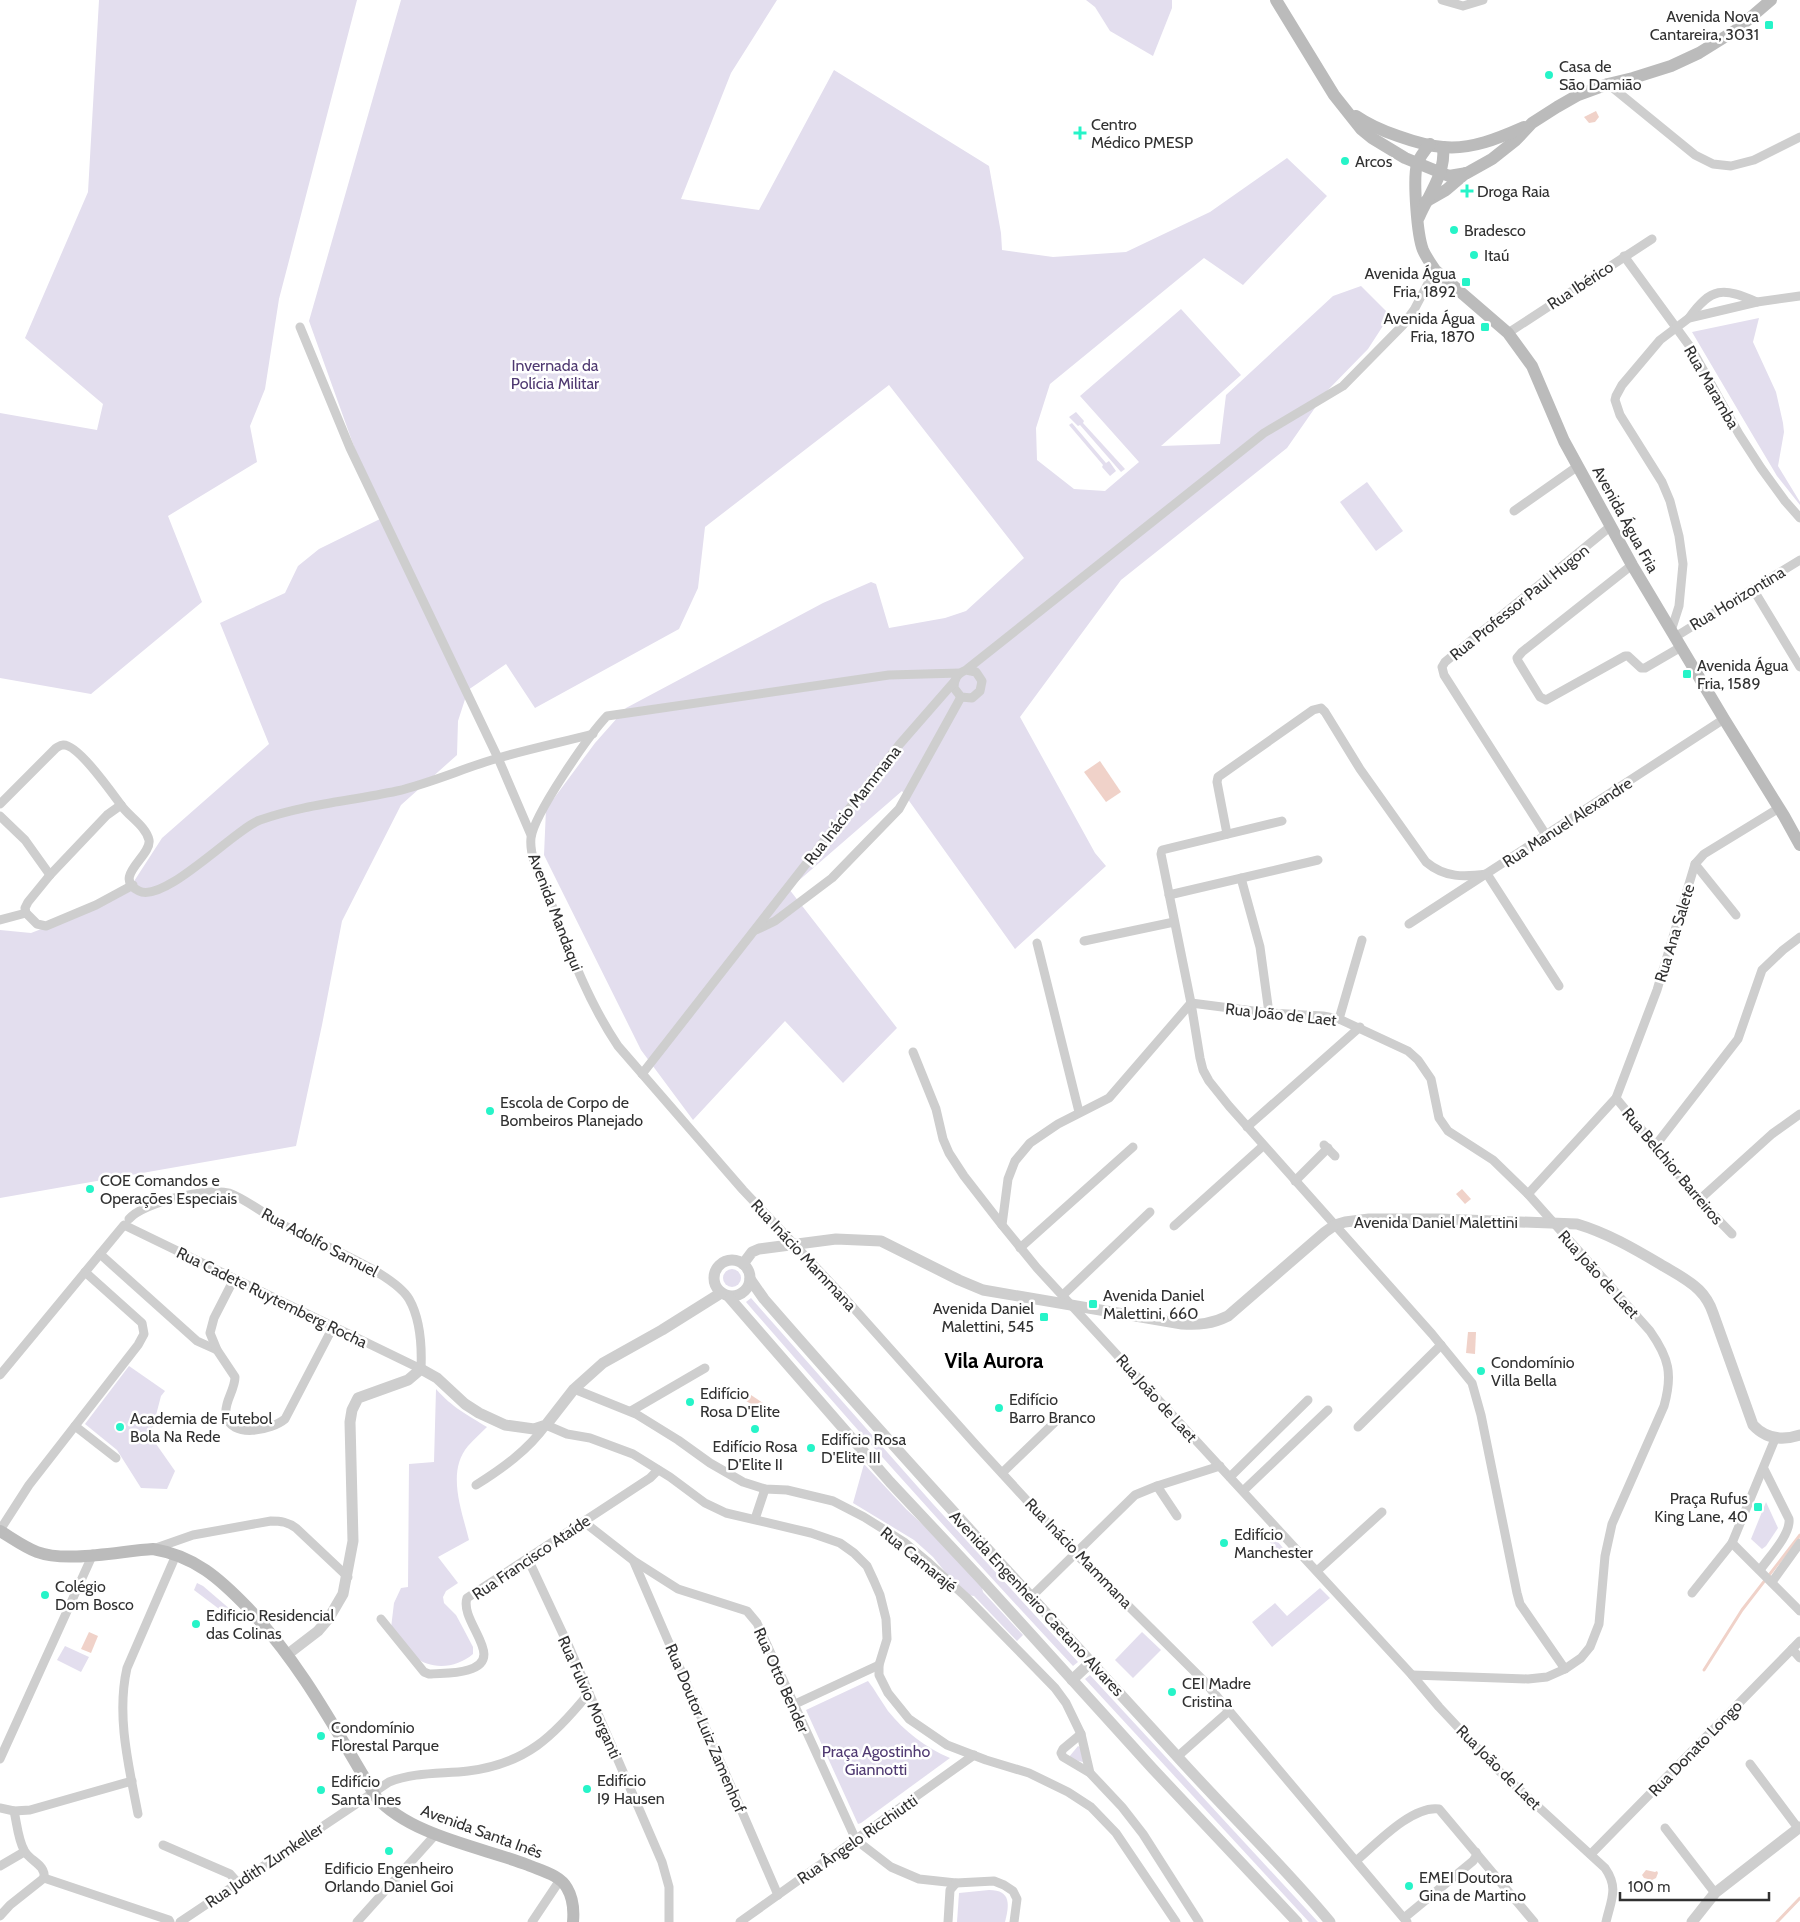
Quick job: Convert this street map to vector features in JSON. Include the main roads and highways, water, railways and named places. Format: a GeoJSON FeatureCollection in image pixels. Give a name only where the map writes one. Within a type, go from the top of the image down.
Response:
{"type":"FeatureCollection","features":[{"type":"Feature","properties":{"kind":"main road"},"geometry":{"type":"LineString","coordinates":[[1276,0],[1327,83],[1361,129],[1372,138],[1417,164],[1440,174],[1449,176],[1467,173]]}},
{"type":"Feature","properties":{"kind":"main road"},"geometry":{"type":"LineString","coordinates":[[1426,202],[1446,190],[1467,173],[1492,159],[1516,140],[1532,124],[1557,106],[1578,95],[1608,84],[1671,66],[1699,53],[1736,30],[1771,0]]}},
{"type":"Feature","properties":{"kind":"main road"},"geometry":{"type":"LineString","coordinates":[[1348,111],[1367,123],[1414,142],[1443,147],[1487,142],[1532,124]]}},
{"type":"Feature","properties":{"kind":"main road"},"geometry":{"type":"LineString","coordinates":[[1417,164],[1420,156],[1430,144]]}},
{"type":"Feature","properties":{"kind":"main road"},"geometry":{"type":"LineString","coordinates":[[1418,221],[1440,174],[1444,162],[1443,147]]}},
{"type":"Feature","properties":{"kind":"main road","name":"Avenida Água Fria"},"geometry":{"type":"LineString","coordinates":[[1417,164],[1418,221],[1423,250],[1435,270],[1508,333],[1532,366],[1554,421],[1632,565],[1800,845]]}},
{"type":"Feature","properties":{"kind":"main road","name":"Avenida Santa Inês"},"geometry":{"type":"LineString","coordinates":[[0,1530],[27,1547],[54,1556],[71,1557],[153,1549],[176,1554],[212,1573],[266,1628],[288,1654],[317,1697],[373,1791],[387,1809],[410,1823],[436,1834],[507,1857],[560,1880],[567,1888],[572,1902],[573,1922]]}},
{"type":"Feature","properties":{"kind":"waterway"},"geometry":{"type":"LineString","coordinates":[[1704,1670],[1742,1610],[1800,1535]]}},
{"type":"Feature","properties":{"kind":"waterway"},"geometry":{"type":"LineString","coordinates":[[1777,1922],[1800,1898]]}},
{"type":"Feature","properties":{"kind":"place","name":"Avenida Nova Cantareira, 3031"},"geometry":{"type":"Point","coordinates":[1769,25]}},
{"type":"Feature","properties":{"kind":"place","name":"Casa de São Damião"},"geometry":{"type":"Point","coordinates":[1549,75]}},
{"type":"Feature","properties":{"kind":"place","name":"Centro Médico PMESP"},"geometry":{"type":"Point","coordinates":[1080,133]}},
{"type":"Feature","properties":{"kind":"place","name":"Arcos"},"geometry":{"type":"Point","coordinates":[1345,161]}},
{"type":"Feature","properties":{"kind":"place","name":"Droga Raia"},"geometry":{"type":"Point","coordinates":[1467,191]}},
{"type":"Feature","properties":{"kind":"place","name":"Bradesco"},"geometry":{"type":"Point","coordinates":[1454,230]}},
{"type":"Feature","properties":{"kind":"place","name":"Itaú"},"geometry":{"type":"Point","coordinates":[1474,255]}},
{"type":"Feature","properties":{"kind":"place","name":"Avenida Água Fria, 1892"},"geometry":{"type":"Point","coordinates":[1466,282]}},
{"type":"Feature","properties":{"kind":"place","name":"Avenida Água Fria, 1870"},"geometry":{"type":"Point","coordinates":[1485,327]}},
{"type":"Feature","properties":{"kind":"place","name":"Avenida Água Fria, 1589"},"geometry":{"type":"Point","coordinates":[1687,674]}},
{"type":"Feature","properties":{"kind":"place","name":"Escola de Corpo de Bombeiros Planejado"},"geometry":{"type":"Point","coordinates":[490,1111]}},
{"type":"Feature","properties":{"kind":"place","name":"COE Comandos e Operações Especiais"},"geometry":{"type":"Point","coordinates":[90,1189]}},
{"type":"Feature","properties":{"kind":"place","name":"Avenida Daniel Malettini, 660"},"geometry":{"type":"Point","coordinates":[1093,1304]}},
{"type":"Feature","properties":{"kind":"place","name":"Avenida Daniel Malettini, 545"},"geometry":{"type":"Point","coordinates":[1044,1317]}},
{"type":"Feature","properties":{"kind":"place","name":"Condomínio Villa Bella"},"geometry":{"type":"Point","coordinates":[1481,1371]}},
{"type":"Feature","properties":{"kind":"place","name":"Edifício Rosa D'Elite"},"geometry":{"type":"Point","coordinates":[690,1402]}},
{"type":"Feature","properties":{"kind":"place","name":"Edifício Barro Branco"},"geometry":{"type":"Point","coordinates":[999,1408]}},
{"type":"Feature","properties":{"kind":"place","name":"Academia de Futebol Bola Na Rede"},"geometry":{"type":"Point","coordinates":[120,1427]}},
{"type":"Feature","properties":{"kind":"place","name":"Edifício Rosa D'Elite II"},"geometry":{"type":"Point","coordinates":[755,1429]}},
{"type":"Feature","properties":{"kind":"place","name":"Edifício Rosa D'Elite III"},"geometry":{"type":"Point","coordinates":[811,1448]}},
{"type":"Feature","properties":{"kind":"place","name":"Praça Rufus King Lane, 40"},"geometry":{"type":"Point","coordinates":[1758,1507]}},
{"type":"Feature","properties":{"kind":"place","name":"Edifício Manchester"},"geometry":{"type":"Point","coordinates":[1224,1543]}},
{"type":"Feature","properties":{"kind":"place","name":"Colégio Dom Bosco"},"geometry":{"type":"Point","coordinates":[45,1595]}},
{"type":"Feature","properties":{"kind":"place","name":"Edificio Residencial das Colinas"},"geometry":{"type":"Point","coordinates":[196,1624]}},
{"type":"Feature","properties":{"kind":"place","name":"CEI Madre Cristina"},"geometry":{"type":"Point","coordinates":[1172,1692]}},
{"type":"Feature","properties":{"kind":"place","name":"Condomínio Florestal Parque"},"geometry":{"type":"Point","coordinates":[321,1736]}},
{"type":"Feature","properties":{"kind":"place","name":"Edifício I9 Hausen"},"geometry":{"type":"Point","coordinates":[587,1789]}},
{"type":"Feature","properties":{"kind":"place","name":"Edifício Santa Ines"},"geometry":{"type":"Point","coordinates":[321,1790]}},
{"type":"Feature","properties":{"kind":"place","name":"Edificio Engenheiro Orlando Daniel Goi"},"geometry":{"type":"Point","coordinates":[389,1851]}},
{"type":"Feature","properties":{"kind":"place","name":"EMEI Doutora Gina de Martino"},"geometry":{"type":"Point","coordinates":[1409,1886]}},
{"type":"Feature","properties":{"kind":"district","name":"Vila Aurora"},"geometry":{"type":"Point","coordinates":[994,1361]}},
{"type":"Feature","properties":{"kind":"park label","name":"Invernada da Polícia Militar"},"geometry":{"type":"Point","coordinates":[555,374]}},
{"type":"Feature","properties":{"kind":"park label","name":"Praça Agostinho Giannotti"},"geometry":{"type":"Point","coordinates":[876,1760]}}]}
